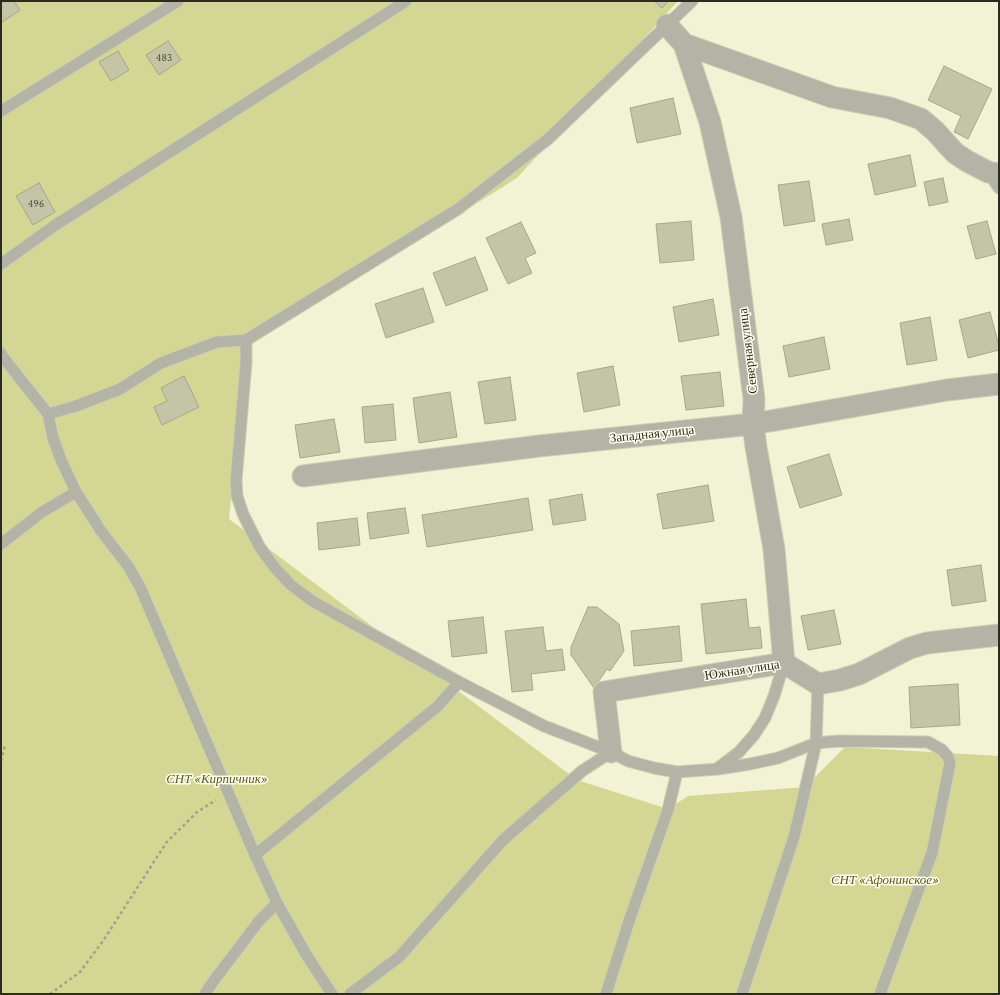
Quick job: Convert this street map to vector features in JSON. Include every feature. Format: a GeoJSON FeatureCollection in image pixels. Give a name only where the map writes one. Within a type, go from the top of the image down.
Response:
{"type":"FeatureCollection","features":[{"type":"Feature","properties":{"kind":"street","name":"Северная улица"},"geometry":{"type":"LineString","coordinates":[[667,25],[684,44],[710,122],[731,217],[754,399],[753,424],[774,549],[784,663]]}},
{"type":"Feature","properties":{"kind":"street","name":"Северная улица"},"geometry":{"type":"LineString","coordinates":[[684,44],[832,96],[890,108],[921,120],[935,131],[955,153],[996,178]]}},
{"type":"Feature","properties":{"kind":"street","name":"Западная улица"},"geometry":{"type":"LineString","coordinates":[[303,476],[539,446],[753,424],[947,390],[999,384]]}},
{"type":"Feature","properties":{"kind":"street"},"geometry":{"type":"LineString","coordinates":[[818,684],[840,680],[859,674],[910,648],[927,643],[999,635]]}},
{"type":"Feature","properties":{"kind":"street","name":"Южная улица"},"geometry":{"type":"LineString","coordinates":[[611,752],[604,692],[784,663],[818,684]]}},
{"type":"Feature","properties":{"kind":"lane"},"geometry":{"type":"LineString","coordinates":[[1,111],[178,1]]}},
{"type":"Feature","properties":{"kind":"lane"},"geometry":{"type":"LineString","coordinates":[[1,264],[54,226],[406,1]]}},
{"type":"Feature","properties":{"kind":"lane"},"geometry":{"type":"LineString","coordinates":[[48,414],[76,406],[120,389],[161,362],[216,342],[246,340],[458,209],[548,139],[692,1]]}},
{"type":"Feature","properties":{"kind":"lane"},"geometry":{"type":"LineString","coordinates":[[246,340],[246,363],[236,481],[237,496],[243,514],[259,546],[274,568],[291,585],[312,601],[459,682],[544,726],[611,752],[628,761],[654,768],[677,772],[718,769],[778,758],[816,743],[839,741],[928,742],[942,750],[948,757],[950,763],[932,853],[880,994]]}},
{"type":"Feature","properties":{"kind":"lane"},"geometry":{"type":"LineString","coordinates":[[1,356],[48,414],[53,438],[61,460],[76,492],[101,531],[128,566],[140,587],[277,903],[307,956],[332,994]]}},
{"type":"Feature","properties":{"kind":"lane"},"geometry":{"type":"LineString","coordinates":[[1,544],[42,512],[76,492]]}},
{"type":"Feature","properties":{"kind":"lane"},"geometry":{"type":"LineString","coordinates":[[718,769],[739,752],[754,735],[765,718],[774,696],[784,663]]}},
{"type":"Feature","properties":{"kind":"lane"},"geometry":{"type":"LineString","coordinates":[[255,855],[438,706],[459,682]]}},
{"type":"Feature","properties":{"kind":"lane"},"geometry":{"type":"LineString","coordinates":[[742,994],[794,837],[816,743],[818,684]]}},
{"type":"Feature","properties":{"kind":"lane"},"geometry":{"type":"LineString","coordinates":[[350,994],[399,957],[502,840],[582,771],[611,752]]}},
{"type":"Feature","properties":{"kind":"lane"},"geometry":{"type":"LineString","coordinates":[[606,994],[630,918],[668,810],[677,772]]}},
{"type":"Feature","properties":{"kind":"lane"},"geometry":{"type":"LineString","coordinates":[[205,994],[259,921],[277,903]]}},
{"type":"Feature","properties":{"kind":"path"},"geometry":{"type":"LineString","coordinates":[[1,761],[5,745]]}},
{"type":"Feature","properties":{"kind":"path"},"geometry":{"type":"LineString","coordinates":[[50,994],[80,972],[103,941],[166,843],[198,812],[228,792]]}},
{"type":"Feature","properties":{"kind":"green space"},"geometry":{"type":"Polygon","coordinates":[[[1,1],[678,1],[517,178],[246,348],[229,519],[577,780],[668,809],[688,796],[805,787],[845,747],[999,756],[999,994],[1,994],[1,1]]]}},
{"type":"Feature","properties":{"kind":"building"},"geometry":{"type":"Polygon","coordinates":[[[1,1],[14,1],[20,10],[1,23],[1,1]]]}},
{"type":"Feature","properties":{"kind":"building"},"geometry":{"type":"Polygon","coordinates":[[[654,1],[668,1],[662,8],[654,1]]]}},
{"type":"Feature","properties":{"kind":"building"},"geometry":{"type":"Polygon","coordinates":[[[168,41],[181,60],[159,75],[146,55],[168,41]]]}},
{"type":"Feature","properties":{"kind":"building"},"geometry":{"type":"Polygon","coordinates":[[[118,51],[129,70],[111,81],[99,62],[118,51]]]}},
{"type":"Feature","properties":{"kind":"building"},"geometry":{"type":"Polygon","coordinates":[[[944,66],[992,89],[968,139],[954,132],[961,116],[928,100],[944,66]]]}},
{"type":"Feature","properties":{"kind":"building"},"geometry":{"type":"Polygon","coordinates":[[[673,98],[681,134],[637,143],[630,108],[673,98]]]}},
{"type":"Feature","properties":{"kind":"building"},"geometry":{"type":"Polygon","coordinates":[[[910,155],[916,186],[875,195],[868,164],[910,155]]]}},
{"type":"Feature","properties":{"kind":"building"},"geometry":{"type":"Polygon","coordinates":[[[943,178],[948,202],[929,206],[924,182],[943,178]]]}},
{"type":"Feature","properties":{"kind":"building"},"geometry":{"type":"Polygon","coordinates":[[[809,181],[815,221],[784,226],[778,185],[809,181]]]}},
{"type":"Feature","properties":{"kind":"building"},"geometry":{"type":"Polygon","coordinates":[[[39,183],[55,212],[33,225],[16,196],[39,183]]]}},
{"type":"Feature","properties":{"kind":"building"},"geometry":{"type":"Polygon","coordinates":[[[849,219],[853,240],[826,245],[822,224],[849,219]]]}},
{"type":"Feature","properties":{"kind":"building"},"geometry":{"type":"Polygon","coordinates":[[[691,221],[694,260],[660,263],[656,224],[691,221]]]}},
{"type":"Feature","properties":{"kind":"building"},"geometry":{"type":"Polygon","coordinates":[[[987,221],[996,254],[976,259],[967,226],[987,221]]]}},
{"type":"Feature","properties":{"kind":"building"},"geometry":{"type":"Polygon","coordinates":[[[521,222],[536,253],[525,258],[532,273],[508,284],[486,238],[521,222]]]}},
{"type":"Feature","properties":{"kind":"building"},"geometry":{"type":"Polygon","coordinates":[[[475,257],[488,290],[446,306],[433,273],[475,257]]]}},
{"type":"Feature","properties":{"kind":"building"},"geometry":{"type":"Polygon","coordinates":[[[423,288],[434,322],[386,338],[375,304],[423,288]]]}},
{"type":"Feature","properties":{"kind":"building"},"geometry":{"type":"Polygon","coordinates":[[[713,299],[719,335],[679,342],[673,307],[713,299]]]}},
{"type":"Feature","properties":{"kind":"building"},"geometry":{"type":"Polygon","coordinates":[[[990,312],[999,350],[968,358],[959,320],[990,312]]]}},
{"type":"Feature","properties":{"kind":"building"},"geometry":{"type":"Polygon","coordinates":[[[930,317],[937,360],[907,365],[900,323],[930,317]]]}},
{"type":"Feature","properties":{"kind":"building"},"geometry":{"type":"Polygon","coordinates":[[[824,337],[830,369],[789,377],[783,346],[824,337]]]}},
{"type":"Feature","properties":{"kind":"building"},"geometry":{"type":"Polygon","coordinates":[[[613,366],[620,405],[584,412],[577,373],[613,366]]]}},
{"type":"Feature","properties":{"kind":"building"},"geometry":{"type":"Polygon","coordinates":[[[720,372],[724,406],[686,410],[681,376],[720,372]]]}},
{"type":"Feature","properties":{"kind":"building"},"geometry":{"type":"Polygon","coordinates":[[[184,376],[199,407],[162,425],[154,407],[167,401],[161,388],[184,376]]]}},
{"type":"Feature","properties":{"kind":"building"},"geometry":{"type":"Polygon","coordinates":[[[510,377],[516,420],[485,424],[478,382],[510,377]]]}},
{"type":"Feature","properties":{"kind":"building"},"geometry":{"type":"Polygon","coordinates":[[[450,392],[457,437],[419,443],[413,398],[450,392]]]}},
{"type":"Feature","properties":{"kind":"building"},"geometry":{"type":"Polygon","coordinates":[[[393,404],[396,440],[365,443],[362,407],[393,404]]]}},
{"type":"Feature","properties":{"kind":"building"},"geometry":{"type":"Polygon","coordinates":[[[334,419],[340,452],[300,458],[295,425],[334,419]]]}},
{"type":"Feature","properties":{"kind":"building"},"geometry":{"type":"Polygon","coordinates":[[[829,454],[842,495],[800,508],[787,467],[829,454]]]}},
{"type":"Feature","properties":{"kind":"building"},"geometry":{"type":"Polygon","coordinates":[[[708,485],[714,521],[663,529],[657,494],[708,485]]]}},
{"type":"Feature","properties":{"kind":"building"},"geometry":{"type":"Polygon","coordinates":[[[582,494],[586,520],[553,525],[549,500],[582,494]]]}},
{"type":"Feature","properties":{"kind":"building"},"geometry":{"type":"Polygon","coordinates":[[[528,498],[533,530],[427,547],[422,515],[528,498]]]}},
{"type":"Feature","properties":{"kind":"building"},"geometry":{"type":"Polygon","coordinates":[[[405,508],[409,533],[370,539],[367,513],[405,508]]]}},
{"type":"Feature","properties":{"kind":"building"},"geometry":{"type":"Polygon","coordinates":[[[357,518],[360,545],[319,550],[317,523],[357,518]]]}},
{"type":"Feature","properties":{"kind":"building"},"geometry":{"type":"Polygon","coordinates":[[[981,565],[986,601],[952,606],[947,570],[981,565]]]}},
{"type":"Feature","properties":{"kind":"building"},"geometry":{"type":"Polygon","coordinates":[[[746,599],[749,628],[760,627],[762,648],[706,654],[701,604],[746,599]]]}},
{"type":"Feature","properties":{"kind":"building"},"geometry":{"type":"Polygon","coordinates":[[[588,607],[597,607],[619,624],[624,651],[610,671],[607,669],[594,688],[571,655],[571,647],[588,607]]]}},
{"type":"Feature","properties":{"kind":"building"},"geometry":{"type":"Polygon","coordinates":[[[834,610],[841,644],[808,650],[801,616],[834,610]]]}},
{"type":"Feature","properties":{"kind":"building"},"geometry":{"type":"Polygon","coordinates":[[[483,617],[487,653],[452,657],[448,621],[483,617]]]}},
{"type":"Feature","properties":{"kind":"building"},"geometry":{"type":"Polygon","coordinates":[[[679,626],[682,661],[634,666],[631,631],[679,626]]]}},
{"type":"Feature","properties":{"kind":"building"},"geometry":{"type":"Polygon","coordinates":[[[543,627],[546,651],[562,649],[565,670],[531,674],[533,690],[512,692],[505,631],[543,627]]]}},
{"type":"Feature","properties":{"kind":"building"},"geometry":{"type":"Polygon","coordinates":[[[958,684],[960,725],[911,728],[909,687],[958,684]]]}},
{"type":"Feature","properties":{"kind":"park label","name":"СНТ «Кирпичник»"},"geometry":{"type":"Point","coordinates":[217,779]}},
{"type":"Feature","properties":{"kind":"park label","name":"СНТ «Афонинское»"},"geometry":{"type":"Point","coordinates":[885,880]}}]}
